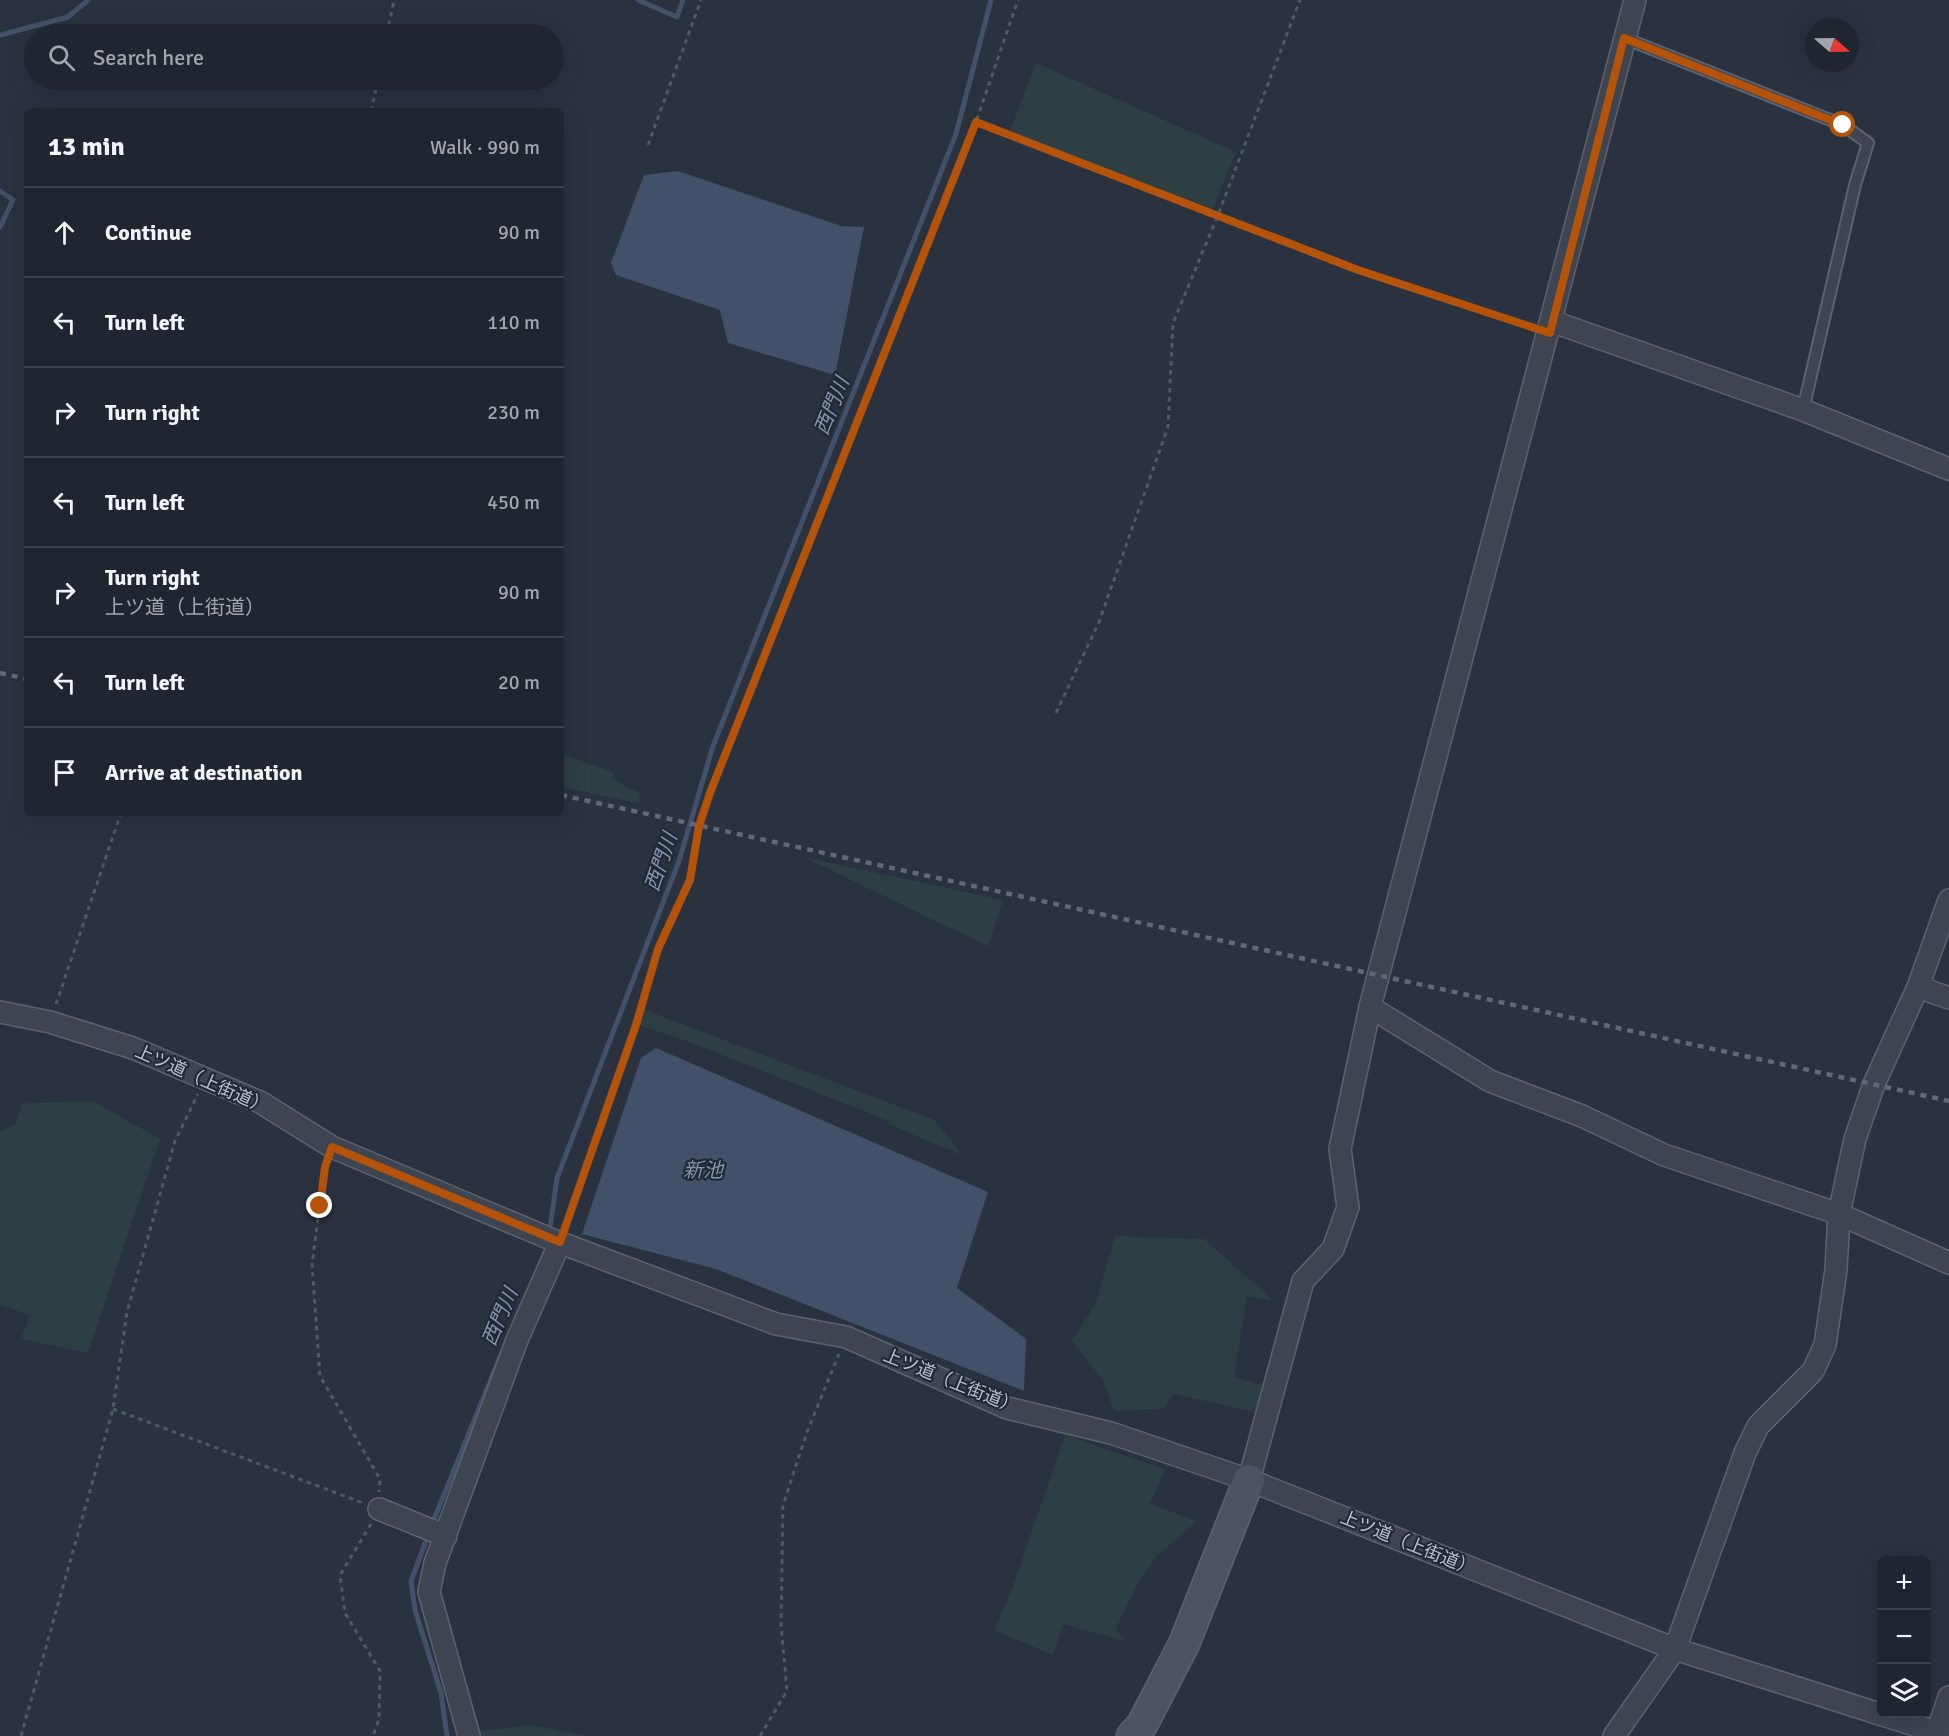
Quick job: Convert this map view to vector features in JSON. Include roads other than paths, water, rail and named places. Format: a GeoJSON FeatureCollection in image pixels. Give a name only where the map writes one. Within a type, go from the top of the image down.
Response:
{"type":"FeatureCollection","features":[{"type":"Feature","properties":{"kind":"street"},"geometry":{"type":"LineString","coordinates":[[1132,1736],[1143,1725],[1184,1644],[1249,1480],[1303,1281],[1333,1249],[1348,1207],[1340,1149],[1370,1007],[1635,0]]}},
{"type":"Feature","properties":{"kind":"street"},"geometry":{"type":"LineString","coordinates":[[1550,327],[1803,410],[1949,469]]}},
{"type":"Feature","properties":{"kind":"street"},"geometry":{"type":"LineString","coordinates":[[1614,1736],[1675,1649],[1745,1454],[1758,1426],[1813,1371],[1825,1345],[1836,1270],[1839,1214],[1855,1139],[1874,1084],[1918,987],[1949,900]]}},
{"type":"Feature","properties":{"kind":"street"},"geometry":{"type":"LineString","coordinates":[[1918,987],[1949,998]]}},
{"type":"Feature","properties":{"kind":"street"},"geometry":{"type":"LineString","coordinates":[[1370,1007],[1490,1081],[1582,1116],[1664,1155],[1839,1214],[1949,1263]]}},
{"type":"Feature","properties":{"kind":"street","name":"上ツ道（上街道）"},"geometry":{"type":"LineString","coordinates":[[0,1012],[50,1022],[133,1048],[260,1102],[332,1147],[552,1239],[776,1324],[846,1337],[1007,1408],[1111,1433],[1249,1480],[1675,1649],[1940,1735]]}},
{"type":"Feature","properties":{"kind":"street"},"geometry":{"type":"LineString","coordinates":[[469,1736],[429,1592],[435,1563],[437,1532],[517,1340],[552,1239]]}},
{"type":"Feature","properties":{"kind":"street"},"geometry":{"type":"LineString","coordinates":[[379,1509],[437,1532]]}},
{"type":"Feature","properties":{"kind":"street"},"geometry":{"type":"LineString","coordinates":[[1940,1735],[1949,1697]]}},
{"type":"Feature","properties":{"kind":"lane"},"geometry":{"type":"LineString","coordinates":[[1624,38],[1843,125],[1868,143],[1855,185],[1803,410]]}},
{"type":"Feature","properties":{"kind":"water"},"geometry":{"type":"Polygon","coordinates":[[[678,171],[841,226],[864,227],[835,375],[728,343],[720,310],[616,275],[611,263],[644,175],[678,171]]]}},
{"type":"Feature","properties":{"kind":"water","name":"新池"},"geometry":{"type":"Polygon","coordinates":[[[656,1048],[988,1192],[957,1288],[1026,1339],[1024,1391],[716,1269],[582,1234],[641,1058],[656,1048]]]}},
{"type":"Feature","properties":{"kind":"waterway"},"geometry":{"type":"LineString","coordinates":[[42,24],[68,17],[88,0]]}},
{"type":"Feature","properties":{"kind":"waterway"},"geometry":{"type":"LineString","coordinates":[[638,0],[677,17],[683,0]]}},
{"type":"Feature","properties":{"kind":"waterway","name":"西門川"},"geometry":{"type":"LineString","coordinates":[[549,1235],[557,1178],[679,861],[713,746],[956,134],[991,0]]}},
{"type":"Feature","properties":{"kind":"waterway"},"geometry":{"type":"LineString","coordinates":[[0,35],[24,29]]}},
{"type":"Feature","properties":{"kind":"waterway"},"geometry":{"type":"LineString","coordinates":[[0,191],[13,200],[0,227]]}},
{"type":"Feature","properties":{"kind":"waterway","name":"西門川"},"geometry":{"type":"LineString","coordinates":[[432,1524],[500,1357]]}},
{"type":"Feature","properties":{"kind":"waterway","name":"西門川"},"geometry":{"type":"LineString","coordinates":[[429,1533],[411,1581],[415,1610],[441,1693],[447,1736]]}},
{"type":"Feature","properties":{"kind":"railway"},"geometry":{"type":"LineString","coordinates":[[0,673],[24,678]]}},
{"type":"Feature","properties":{"kind":"railway"},"geometry":{"type":"LineString","coordinates":[[564,796],[1949,1101]]}}]}
